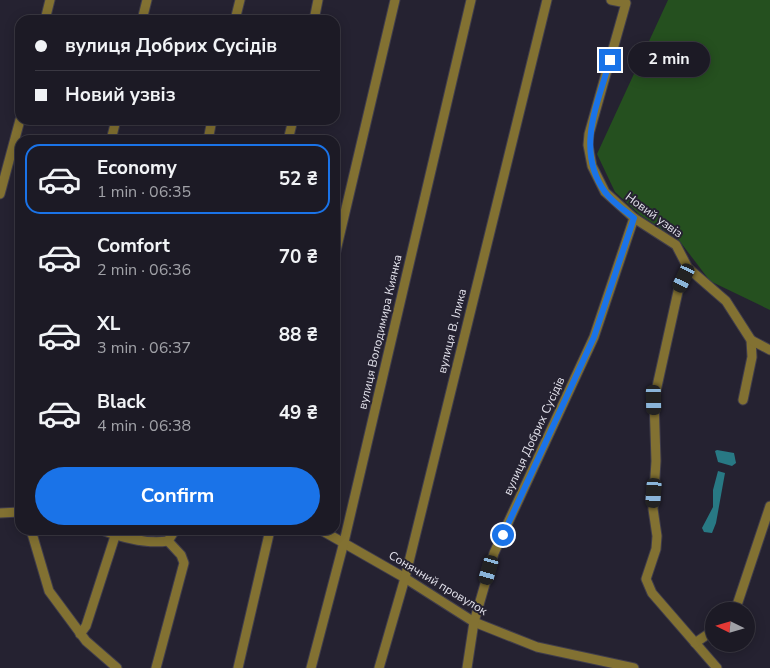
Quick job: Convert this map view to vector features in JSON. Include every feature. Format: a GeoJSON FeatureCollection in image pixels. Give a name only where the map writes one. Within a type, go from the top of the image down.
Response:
{"type":"FeatureCollection","features":[{"type":"Feature","properties":{"kind":"street"},"geometry":{"type":"LineString","coordinates":[[46,15],[50,0]]}},
{"type":"Feature","properties":{"kind":"street"},"geometry":{"type":"LineString","coordinates":[[143,15],[147,0]]}},
{"type":"Feature","properties":{"kind":"street"},"geometry":{"type":"LineString","coordinates":[[236,15],[240,0]]}},
{"type":"Feature","properties":{"kind":"street"},"geometry":{"type":"LineString","coordinates":[[315,15],[318,0]]}},
{"type":"Feature","properties":{"kind":"street"},"geometry":{"type":"LineString","coordinates":[[340,234],[395,0]]}},
{"type":"Feature","properties":{"kind":"street","name":"вулиця Володимира Киянка"},"geometry":{"type":"LineString","coordinates":[[311,668],[344,542],[471,0]]}},
{"type":"Feature","properties":{"kind":"street","name":"вулиця В. Ілика"},"geometry":{"type":"LineString","coordinates":[[379,668],[405,578],[547,0]]}},
{"type":"Feature","properties":{"kind":"street","name":"Новий узвіз"},"geometry":{"type":"LineString","coordinates":[[611,0],[626,3],[588,145],[592,166],[605,192],[634,218],[676,244],[688,268],[726,301],[751,340]]}},
{"type":"Feature","properties":{"kind":"street"},"geometry":{"type":"LineString","coordinates":[[0,194],[15,138]]}},
{"type":"Feature","properties":{"kind":"street","name":"вулиця Добрих Сусідів"},"geometry":{"type":"LineString","coordinates":[[467,668],[474,622],[494,553],[594,337],[634,218]]}},
{"type":"Feature","properties":{"kind":"street"},"geometry":{"type":"LineString","coordinates":[[688,268],[679,287],[654,400],[656,461],[653,509],[658,536],[656,549],[646,579],[652,593],[717,668]]}},
{"type":"Feature","properties":{"kind":"street"},"geometry":{"type":"LineString","coordinates":[[751,340],[770,350]]}},
{"type":"Feature","properties":{"kind":"street"},"geometry":{"type":"LineString","coordinates":[[743,400],[752,357],[751,340]]}},
{"type":"Feature","properties":{"kind":"street"},"geometry":{"type":"LineString","coordinates":[[738,602],[770,506]]}},
{"type":"Feature","properties":{"kind":"street"},"geometry":{"type":"LineString","coordinates":[[0,513],[15,512]]}},
{"type":"Feature","properties":{"kind":"street"},"geometry":{"type":"LineString","coordinates":[[32,535],[37,557],[49,591],[80,634],[101,656],[117,668]]}},
{"type":"Feature","properties":{"kind":"street"},"geometry":{"type":"LineString","coordinates":[[80,634],[86,626],[116,535]]}},
{"type":"Feature","properties":{"kind":"street"},"geometry":{"type":"LineString","coordinates":[[125,535],[156,543],[168,541],[172,535]]}},
{"type":"Feature","properties":{"kind":"street"},"geometry":{"type":"LineString","coordinates":[[238,668],[269,535]]}},
{"type":"Feature","properties":{"kind":"street","name":"Сонячний провулок"},"geometry":{"type":"LineString","coordinates":[[331,535],[405,578],[474,622],[537,647],[634,668]]}},
{"type":"Feature","properties":{"kind":"street"},"geometry":{"type":"LineString","coordinates":[[156,668],[184,562],[181,555],[168,541]]}},
{"type":"Feature","properties":{"kind":"street"},"geometry":{"type":"LineString","coordinates":[[695,643],[705,636]]}},
{"type":"Feature","properties":{"kind":"green space"},"geometry":{"type":"Polygon","coordinates":[[[668,0],[770,0],[770,310],[710,281],[678,239],[640,215],[615,192],[597,154],[668,0]]]}},
{"type":"Feature","properties":{"kind":"water"},"geometry":{"type":"Polygon","coordinates":[[[715,451],[734,453],[736,463],[732,466],[718,462],[715,451]]]}},
{"type":"Feature","properties":{"kind":"water"},"geometry":{"type":"Polygon","coordinates":[[[718,471],[725,473],[716,523],[712,533],[704,532],[702,528],[713,507],[713,490],[718,471]]]}},
{"type":"Feature","properties":{"kind":"route"},"geometry":{"type":"LineString","coordinates":[[503,535],[594,337],[634,218],[605,192],[592,166],[588,145],[610,60]]}}]}
